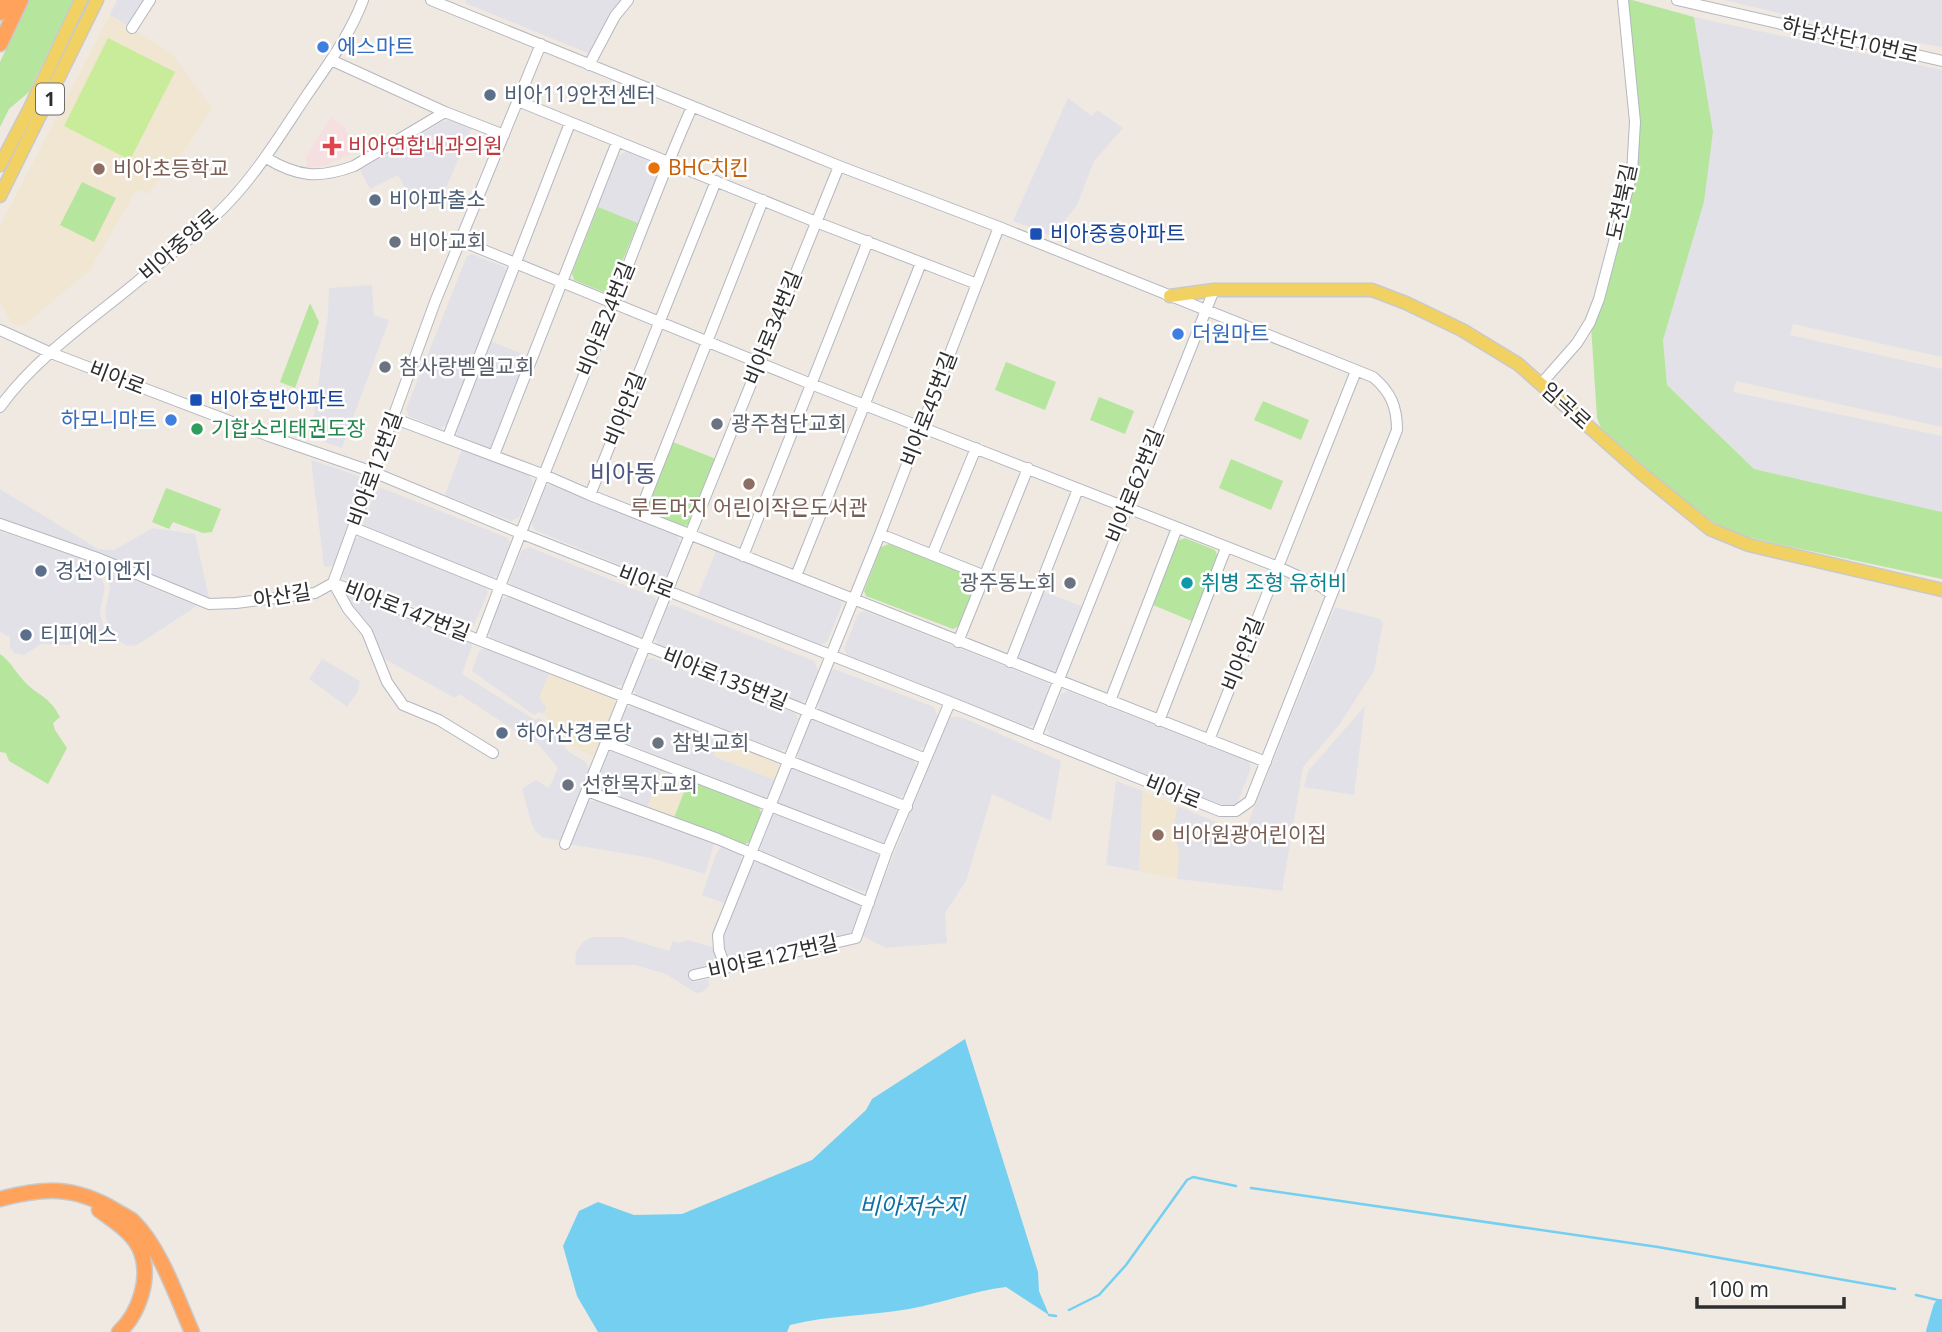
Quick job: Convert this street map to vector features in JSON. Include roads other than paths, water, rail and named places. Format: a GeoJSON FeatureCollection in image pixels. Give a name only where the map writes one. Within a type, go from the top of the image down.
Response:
{"type":"FeatureCollection","features":[{"type":"Feature","properties":{"kind":"highway"},"geometry":{"type":"LineString","coordinates":[[0,13],[6,0]]}},
{"type":"Feature","properties":{"kind":"highway"},"geometry":{"type":"LineString","coordinates":[[0,44],[21,0]]}},
{"type":"Feature","properties":{"kind":"highway"},"geometry":{"type":"LineString","coordinates":[[0,1199],[34,1190],[67,1190],[99,1201],[133,1221],[152,1246],[192,1332]]}},
{"type":"Feature","properties":{"kind":"highway"},"geometry":{"type":"LineString","coordinates":[[0,1210],[34,1199],[67,1199],[99,1209],[126,1230],[141,1251],[144,1279],[138,1306],[119,1332]]}},
{"type":"Feature","properties":{"kind":"main road","name":"1"},"geometry":{"type":"LineString","coordinates":[[0,165],[81,0]]}},
{"type":"Feature","properties":{"kind":"main road","name":"1"},"geometry":{"type":"LineString","coordinates":[[0,196],[97,0]]}},
{"type":"Feature","properties":{"kind":"main road","name":"임곡로"},"geometry":{"type":"LineString","coordinates":[[1170,296],[1213,290],[1372,290],[1462,330],[1518,365],[1710,529],[1749,545],[1942,590]]}},
{"type":"Feature","properties":{"kind":"street"},"geometry":{"type":"LineString","coordinates":[[132,28],[150,0]]}},
{"type":"Feature","properties":{"kind":"street","name":"비아중앙로"},"geometry":{"type":"LineString","coordinates":[[0,407],[11,391],[51,353],[184,243],[236,195],[266,158],[331,60],[359,12],[363,0]]}},
{"type":"Feature","properties":{"kind":"street","name":"비아로"},"geometry":{"type":"LineString","coordinates":[[0,330],[51,353],[269,436],[373,472],[1220,811],[1237,811],[1250,801],[1397,430],[1393,400],[1385,387],[1373,377],[839,166],[431,0]]}},
{"type":"Feature","properties":{"kind":"street"},"geometry":{"type":"LineString","coordinates":[[589,65],[615,16],[628,0]]}},
{"type":"Feature","properties":{"kind":"street","name":"도천북길"},"geometry":{"type":"LineString","coordinates":[[1541,384],[1577,344],[1590,322],[1599,299],[1632,173],[1635,122],[1623,0]]}},
{"type":"Feature","properties":{"kind":"street","name":"하남산단10번로"},"geometry":{"type":"LineString","coordinates":[[1676,0],[1942,61]]}},
{"type":"Feature","properties":{"kind":"street","name":"비아로12번길"},"geometry":{"type":"LineString","coordinates":[[333,583],[460,240],[541,44]]}},
{"type":"Feature","properties":{"kind":"street"},"geometry":{"type":"LineString","coordinates":[[331,60],[445,112],[504,135]]}},
{"type":"Feature","properties":{"kind":"street"},"geometry":{"type":"LineString","coordinates":[[518,101],[667,163],[978,284]]}},
{"type":"Feature","properties":{"kind":"street","name":"비아로24번길"},"geometry":{"type":"LineString","coordinates":[[520,533],[667,163],[692,107]]}},
{"type":"Feature","properties":{"kind":"street"},"geometry":{"type":"LineString","coordinates":[[266,158],[283,169],[297,173],[331,173],[354,166],[445,112]]}},
{"type":"Feature","properties":{"kind":"street"},"geometry":{"type":"LineString","coordinates":[[448,437],[570,123]]}},
{"type":"Feature","properties":{"kind":"street"},"geometry":{"type":"LineString","coordinates":[[494,455],[564,283],[617,142]]}},
{"type":"Feature","properties":{"kind":"street","name":"비아로34번길"},"geometry":{"type":"LineString","coordinates":[[667,590],[839,166]]}},
{"type":"Feature","properties":{"kind":"street","name":"비아안길"},"geometry":{"type":"LineString","coordinates":[[590,495],[716,181]]}},
{"type":"Feature","properties":{"kind":"street"},"geometry":{"type":"LineString","coordinates":[[639,514],[763,200]]}},
{"type":"Feature","properties":{"kind":"street","name":"비아로45번길"},"geometry":{"type":"LineString","coordinates":[[830,656],[923,427],[999,227]]}},
{"type":"Feature","properties":{"kind":"street"},"geometry":{"type":"LineString","coordinates":[[460,240],[811,384],[1278,567],[1322,587],[1331,594]]}},
{"type":"Feature","properties":{"kind":"street"},"geometry":{"type":"LineString","coordinates":[[743,556],[868,241]]}},
{"type":"Feature","properties":{"kind":"street"},"geometry":{"type":"LineString","coordinates":[[796,576],[921,263]]}},
{"type":"Feature","properties":{"kind":"street","name":"비아로62번길"},"geometry":{"type":"LineString","coordinates":[[1036,737],[1213,290]]}},
{"type":"Feature","properties":{"kind":"street"},"geometry":{"type":"LineString","coordinates":[[1278,567],[1356,371]]}},
{"type":"Feature","properties":{"kind":"street"},"geometry":{"type":"LineString","coordinates":[[393,418],[494,455],[958,642],[1266,762]]}},
{"type":"Feature","properties":{"kind":"street"},"geometry":{"type":"LineString","coordinates":[[932,555],[976,448]]}},
{"type":"Feature","properties":{"kind":"street"},"geometry":{"type":"LineString","coordinates":[[958,642],[1028,468]]}},
{"type":"Feature","properties":{"kind":"street"},"geometry":{"type":"LineString","coordinates":[[1010,662],[1079,489]]}},
{"type":"Feature","properties":{"kind":"street","name":"아산길"},"geometry":{"type":"LineString","coordinates":[[0,524],[100,559],[209,604],[316,593],[333,583],[348,609],[367,632],[387,682],[403,705],[439,720],[493,753]]}},
{"type":"Feature","properties":{"kind":"street"},"geometry":{"type":"LineString","coordinates":[[354,528],[644,646]]}},
{"type":"Feature","properties":{"kind":"street"},"geometry":{"type":"LineString","coordinates":[[1111,701],[1177,528]]}},
{"type":"Feature","properties":{"kind":"street","name":"비아로147번길"},"geometry":{"type":"LineString","coordinates":[[480,639],[520,533]]}},
{"type":"Feature","properties":{"kind":"street"},"geometry":{"type":"LineString","coordinates":[[880,534],[985,576]]}},
{"type":"Feature","properties":{"kind":"street"},"geometry":{"type":"LineString","coordinates":[[1158,720],[1226,548]]}},
{"type":"Feature","properties":{"kind":"street","name":"비아안길"},"geometry":{"type":"LineString","coordinates":[[1209,740],[1278,567]]}},
{"type":"Feature","properties":{"kind":"street","name":"비아로147번길"},"geometry":{"type":"LineString","coordinates":[[333,583],[625,695]]}},
{"type":"Feature","properties":{"kind":"street"},"geometry":{"type":"LineString","coordinates":[[565,845],[667,590]]}},
{"type":"Feature","properties":{"kind":"street","name":"비아로135번길"},"geometry":{"type":"LineString","coordinates":[[644,646],[807,712]]}},
{"type":"Feature","properties":{"kind":"street","name":"비아로135번길"},"geometry":{"type":"LineString","coordinates":[[726,968],[719,950],[718,935],[830,656]]}},
{"type":"Feature","properties":{"kind":"street"},"geometry":{"type":"LineString","coordinates":[[625,695],[907,807]]}},
{"type":"Feature","properties":{"kind":"street","name":"비아로127번길"},"geometry":{"type":"LineString","coordinates":[[694,975],[856,938],[887,851],[950,702]]}},
{"type":"Feature","properties":{"kind":"street"},"geometry":{"type":"LineString","coordinates":[[807,712],[926,759]]}},
{"type":"Feature","properties":{"kind":"street"},"geometry":{"type":"LineString","coordinates":[[607,743],[887,851]]}},
{"type":"Feature","properties":{"kind":"street"},"geometry":{"type":"LineString","coordinates":[[587,791],[752,853],[869,903]]}},
{"type":"Feature","properties":{"kind":"water","name":"비아저수지"},"geometry":{"type":"Polygon","coordinates":[[[965,1039],[1038,1272],[1039,1291],[1049,1315],[1006,1287],[909,1309],[790,1325],[787,1332],[598,1332],[577,1296],[563,1246],[579,1211],[598,1202],[634,1215],[682,1214],[812,1160],[866,1110],[872,1099],[965,1039]]]}},
{"type":"Feature","properties":{"kind":"waterway"},"geometry":{"type":"LineString","coordinates":[[1069,1310],[1099,1295],[1126,1265],[1187,1180],[1193,1177],[1236,1186]]}},
{"type":"Feature","properties":{"kind":"waterway"},"geometry":{"type":"LineString","coordinates":[[1251,1188],[1658,1247],[1895,1289]]}},
{"type":"Feature","properties":{"kind":"waterway"},"geometry":{"type":"LineString","coordinates":[[1916,1295],[1942,1301]]}},
{"type":"Feature","properties":{"kind":"waterway"},"geometry":{"type":"LineString","coordinates":[[1935,1332],[1942,1308]]}},
{"type":"Feature","properties":{"kind":"waterway"},"geometry":{"type":"LineString","coordinates":[[1049,1315],[1056,1316]]}},
{"type":"Feature","properties":{"kind":"place","name":"에스마트"},"geometry":{"type":"Point","coordinates":[323,47]}},
{"type":"Feature","properties":{"kind":"place","name":"비아119안전센터"},"geometry":{"type":"Point","coordinates":[490,95]}},
{"type":"Feature","properties":{"kind":"place","name":"비아연합내과의원"},"geometry":{"type":"Point","coordinates":[332,146]}},
{"type":"Feature","properties":{"kind":"place","name":"BHC치킨"},"geometry":{"type":"Point","coordinates":[654,168]}},
{"type":"Feature","properties":{"kind":"place","name":"비아초등학교"},"geometry":{"type":"Point","coordinates":[99,169]}},
{"type":"Feature","properties":{"kind":"place","name":"비아파출소"},"geometry":{"type":"Point","coordinates":[375,200]}},
{"type":"Feature","properties":{"kind":"place","name":"비아중흥아파트"},"geometry":{"type":"Point","coordinates":[1036,234]}},
{"type":"Feature","properties":{"kind":"place","name":"비아교회"},"geometry":{"type":"Point","coordinates":[395,242]}},
{"type":"Feature","properties":{"kind":"place","name":"더원마트"},"geometry":{"type":"Point","coordinates":[1178,334]}},
{"type":"Feature","properties":{"kind":"place","name":"참사랑벧엘교회"},"geometry":{"type":"Point","coordinates":[385,367]}},
{"type":"Feature","properties":{"kind":"place","name":"비아호반아파트"},"geometry":{"type":"Point","coordinates":[196,400]}},
{"type":"Feature","properties":{"kind":"place","name":"하모니마트"},"geometry":{"type":"Point","coordinates":[171,420]}},
{"type":"Feature","properties":{"kind":"place","name":"광주첨단교회"},"geometry":{"type":"Point","coordinates":[717,424]}},
{"type":"Feature","properties":{"kind":"place","name":"기합소리태권도장"},"geometry":{"type":"Point","coordinates":[197,429]}},
{"type":"Feature","properties":{"kind":"place","name":"루트머지 어린이작은도서관"},"geometry":{"type":"Point","coordinates":[749,484]}},
{"type":"Feature","properties":{"kind":"place","name":"경선이엔지"},"geometry":{"type":"Point","coordinates":[41,571]}},
{"type":"Feature","properties":{"kind":"place","name":"광주동노회"},"geometry":{"type":"Point","coordinates":[1070,583]}},
{"type":"Feature","properties":{"kind":"place","name":"취병 조형 유허비"},"geometry":{"type":"Point","coordinates":[1187,583]}},
{"type":"Feature","properties":{"kind":"place","name":"티피에스"},"geometry":{"type":"Point","coordinates":[26,635]}},
{"type":"Feature","properties":{"kind":"place","name":"하아산경로당"},"geometry":{"type":"Point","coordinates":[502,733]}},
{"type":"Feature","properties":{"kind":"place","name":"참빛교회"},"geometry":{"type":"Point","coordinates":[658,743]}},
{"type":"Feature","properties":{"kind":"place","name":"선한목자교회"},"geometry":{"type":"Point","coordinates":[568,785]}},
{"type":"Feature","properties":{"kind":"place","name":"비아원광어린이집"},"geometry":{"type":"Point","coordinates":[1158,835]}},
{"type":"Feature","properties":{"kind":"district","name":"비아동"},"geometry":{"type":"Point","coordinates":[623,474]}}]}
